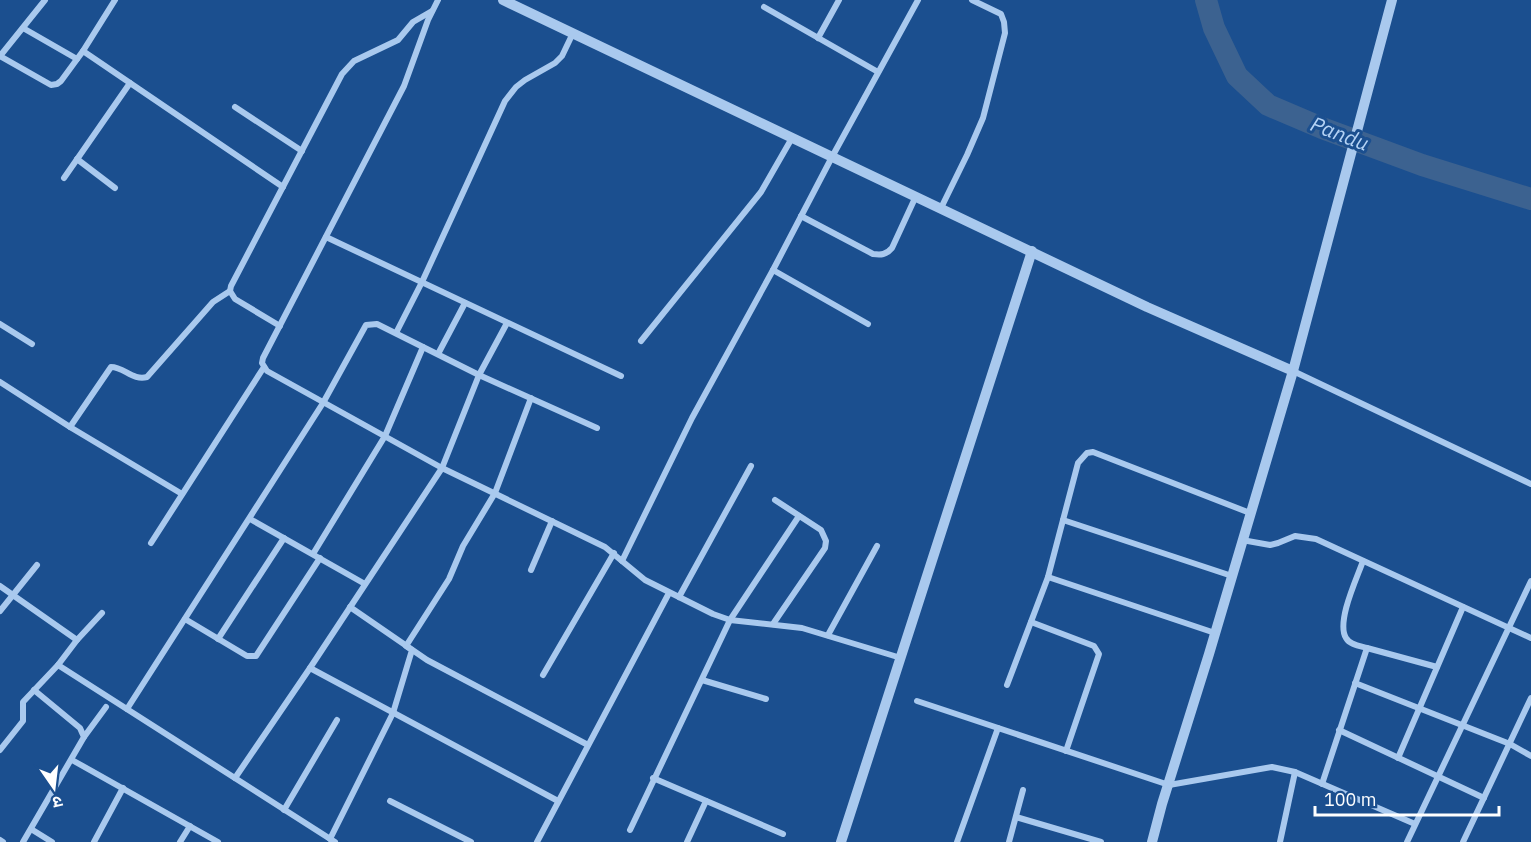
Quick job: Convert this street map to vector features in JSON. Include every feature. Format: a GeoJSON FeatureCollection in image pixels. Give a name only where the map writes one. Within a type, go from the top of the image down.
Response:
{"type":"FeatureCollection","features":[{"type":"Feature","properties":{"kind":"street"},"geometry":{"type":"LineString","coordinates":[[45,0],[0,56],[51,85],[61,81],[115,0]]}},
{"type":"Feature","properties":{"kind":"street"},"geometry":{"type":"LineString","coordinates":[[438,0],[404,86],[263,358],[264,367],[267,371],[323,403],[442,468],[614,553],[645,580],[713,614],[730,620],[802,628],[902,658]]}},
{"type":"Feature","properties":{"kind":"street"},"geometry":{"type":"LineString","coordinates":[[503,0],[1148,307],[1293,371],[1531,484]]}},
{"type":"Feature","properties":{"kind":"street"},"geometry":{"type":"LineString","coordinates":[[818,38],[839,0]]}},
{"type":"Feature","properties":{"kind":"street"},"geometry":{"type":"LineString","coordinates":[[622,561],[692,418],[918,0]]}},
{"type":"Feature","properties":{"kind":"street"},"geometry":{"type":"LineString","coordinates":[[941,208],[983,118],[1005,33],[1001,14],[972,0]]}},
{"type":"Feature","properties":{"kind":"street"},"geometry":{"type":"LineString","coordinates":[[1152,842],[1293,371],[1392,0]]}},
{"type":"Feature","properties":{"kind":"street"},"geometry":{"type":"LineString","coordinates":[[764,7],[878,72]]}},
{"type":"Feature","properties":{"kind":"street"},"geometry":{"type":"LineString","coordinates":[[280,326],[235,299],[231,286],[342,74],[354,61],[398,40],[413,22],[432,11]]}},
{"type":"Feature","properties":{"kind":"street"},"geometry":{"type":"LineString","coordinates":[[23,27],[77,59]]}},
{"type":"Feature","properties":{"kind":"street"},"geometry":{"type":"LineString","coordinates":[[396,333],[422,282],[505,101],[516,87],[555,63],[562,56],[573,33]]}},
{"type":"Feature","properties":{"kind":"street"},"geometry":{"type":"LineString","coordinates":[[83,51],[282,188]]}},
{"type":"Feature","properties":{"kind":"street"},"geometry":{"type":"LineString","coordinates":[[64,178],[130,83]]}},
{"type":"Feature","properties":{"kind":"street"},"geometry":{"type":"LineString","coordinates":[[235,107],[302,150]]}},
{"type":"Feature","properties":{"kind":"street"},"geometry":{"type":"LineString","coordinates":[[641,341],[761,192],[792,138]]}},
{"type":"Feature","properties":{"kind":"street"},"geometry":{"type":"LineString","coordinates":[[77,159],[114,188]]}},
{"type":"Feature","properties":{"kind":"street"},"geometry":{"type":"LineString","coordinates":[[801,216],[873,254],[882,255],[892,248],[916,196]]}},
{"type":"Feature","properties":{"kind":"street"},"geometry":{"type":"LineString","coordinates":[[326,237],[621,376]]}},
{"type":"Feature","properties":{"kind":"street"},"geometry":{"type":"LineString","coordinates":[[841,842],[1032,251]]}},
{"type":"Feature","properties":{"kind":"street"},"geometry":{"type":"LineString","coordinates":[[773,270],[868,324]]}},
{"type":"Feature","properties":{"kind":"street"},"geometry":{"type":"LineString","coordinates":[[70,427],[111,368],[114,366],[136,378],[147,378],[213,302],[231,291]]}},
{"type":"Feature","properties":{"kind":"street"},"geometry":{"type":"LineString","coordinates":[[438,354],[465,303]]}},
{"type":"Feature","properties":{"kind":"street"},"geometry":{"type":"LineString","coordinates":[[235,778],[442,468],[479,375],[507,323]]}},
{"type":"Feature","properties":{"kind":"street"},"geometry":{"type":"LineString","coordinates":[[0,324],[32,344]]}},
{"type":"Feature","properties":{"kind":"street"},"geometry":{"type":"LineString","coordinates":[[127,709],[323,403],[366,325],[377,324],[479,375],[597,428]]}},
{"type":"Feature","properties":{"kind":"street"},"geometry":{"type":"LineString","coordinates":[[313,554],[385,436],[423,347]]}},
{"type":"Feature","properties":{"kind":"street"},"geometry":{"type":"LineString","coordinates":[[151,543],[264,367]]}},
{"type":"Feature","properties":{"kind":"street"},"geometry":{"type":"LineString","coordinates":[[0,384],[182,494]]}},
{"type":"Feature","properties":{"kind":"street"},"geometry":{"type":"LineString","coordinates":[[406,646],[449,579],[463,546],[495,494],[531,398]]}},
{"type":"Feature","properties":{"kind":"street"},"geometry":{"type":"LineString","coordinates":[[1006,685],[1048,577],[1078,464],[1087,453],[1094,452],[1250,513]]}},
{"type":"Feature","properties":{"kind":"street"},"geometry":{"type":"LineString","coordinates":[[679,597],[751,466]]}},
{"type":"Feature","properties":{"kind":"street"},"geometry":{"type":"LineString","coordinates":[[773,624],[825,548],[826,541],[821,530],[775,500]]}},
{"type":"Feature","properties":{"kind":"street"},"geometry":{"type":"LineString","coordinates":[[630,830],[730,620],[799,516]]}},
{"type":"Feature","properties":{"kind":"street"},"geometry":{"type":"LineString","coordinates":[[250,519],[365,584]]}},
{"type":"Feature","properties":{"kind":"street"},"geometry":{"type":"LineString","coordinates":[[1063,520],[1232,576]]}},
{"type":"Feature","properties":{"kind":"street"},"geometry":{"type":"LineString","coordinates":[[531,570],[552,521]]}},
{"type":"Feature","properties":{"kind":"street"},"geometry":{"type":"LineString","coordinates":[[1242,540],[1270,545],[1295,536],[1316,539],[1531,638]]}},
{"type":"Feature","properties":{"kind":"street"},"geometry":{"type":"LineString","coordinates":[[218,639],[284,538]]}},
{"type":"Feature","properties":{"kind":"street"},"geometry":{"type":"LineString","coordinates":[[828,635],[878,546]]}},
{"type":"Feature","properties":{"kind":"street"},"geometry":{"type":"LineString","coordinates":[[543,675],[614,553]]}},
{"type":"Feature","properties":{"kind":"street"},"geometry":{"type":"LineString","coordinates":[[185,619],[247,656],[256,656],[320,558]]}},
{"type":"Feature","properties":{"kind":"street"},"geometry":{"type":"LineString","coordinates":[[1363,561],[1344,617],[1345,637],[1350,643],[1437,667]]}},
{"type":"Feature","properties":{"kind":"street"},"geometry":{"type":"LineString","coordinates":[[0,610],[37,565]]}},
{"type":"Feature","properties":{"kind":"street"},"geometry":{"type":"LineString","coordinates":[[1048,577],[1215,633]]}},
{"type":"Feature","properties":{"kind":"street"},"geometry":{"type":"LineString","coordinates":[[1407,842],[1531,581]]}},
{"type":"Feature","properties":{"kind":"street"},"geometry":{"type":"LineString","coordinates":[[0,586],[77,640]]}},
{"type":"Feature","properties":{"kind":"street"},"geometry":{"type":"LineString","coordinates":[[537,842],[669,593]]}},
{"type":"Feature","properties":{"kind":"street"},"geometry":{"type":"LineString","coordinates":[[58,664],[332,840],[393,713],[412,650],[350,607]]}},
{"type":"Feature","properties":{"kind":"street"},"geometry":{"type":"LineString","coordinates":[[1398,758],[1463,607]]}},
{"type":"Feature","properties":{"kind":"street"},"geometry":{"type":"LineString","coordinates":[[0,750],[22,721],[23,702],[102,613]]}},
{"type":"Feature","properties":{"kind":"street"},"geometry":{"type":"LineString","coordinates":[[1031,622],[1094,646],[1100,654],[1066,751]]}},
{"type":"Feature","properties":{"kind":"street"},"geometry":{"type":"LineString","coordinates":[[406,646],[444,669],[588,745]]}},
{"type":"Feature","properties":{"kind":"street"},"geometry":{"type":"LineString","coordinates":[[1322,784],[1367,648]]}},
{"type":"Feature","properties":{"kind":"street"},"geometry":{"type":"LineString","coordinates":[[310,668],[558,801]]}},
{"type":"Feature","properties":{"kind":"street"},"geometry":{"type":"LineString","coordinates":[[702,680],[766,699]]}},
{"type":"Feature","properties":{"kind":"street"},"geometry":{"type":"LineString","coordinates":[[1355,683],[1510,744],[1531,756]]}},
{"type":"Feature","properties":{"kind":"street"},"geometry":{"type":"LineString","coordinates":[[34,690],[80,728],[84,737]]}},
{"type":"Feature","properties":{"kind":"street"},"geometry":{"type":"LineString","coordinates":[[1463,842],[1531,698]]}},
{"type":"Feature","properties":{"kind":"street"},"geometry":{"type":"LineString","coordinates":[[917,701],[1169,785],[1272,767],[1295,772],[1415,824]]}},
{"type":"Feature","properties":{"kind":"street"},"geometry":{"type":"LineString","coordinates":[[23,842],[84,737],[106,707]]}},
{"type":"Feature","properties":{"kind":"street"},"geometry":{"type":"LineString","coordinates":[[284,810],[338,720]]}},
{"type":"Feature","properties":{"kind":"street"},"geometry":{"type":"LineString","coordinates":[[957,842],[998,728]]}},
{"type":"Feature","properties":{"kind":"street"},"geometry":{"type":"LineString","coordinates":[[1340,730],[1484,798]]}},
{"type":"Feature","properties":{"kind":"street"},"geometry":{"type":"LineString","coordinates":[[72,760],[218,842]]}},
{"type":"Feature","properties":{"kind":"street"},"geometry":{"type":"LineString","coordinates":[[1282,841],[1295,772]]}},
{"type":"Feature","properties":{"kind":"street"},"geometry":{"type":"LineString","coordinates":[[653,778],[783,834]]}},
{"type":"Feature","properties":{"kind":"street"},"geometry":{"type":"LineString","coordinates":[[94,842],[123,788]]}},
{"type":"Feature","properties":{"kind":"street"},"geometry":{"type":"LineString","coordinates":[[1009,842],[1023,790]]}},
{"type":"Feature","properties":{"kind":"street"},"geometry":{"type":"LineString","coordinates":[[390,801],[471,842]]}},
{"type":"Feature","properties":{"kind":"street"},"geometry":{"type":"LineString","coordinates":[[687,842],[706,801]]}},
{"type":"Feature","properties":{"kind":"street"},"geometry":{"type":"LineString","coordinates":[[1016,817],[1101,842]]}},
{"type":"Feature","properties":{"kind":"street"},"geometry":{"type":"LineString","coordinates":[[180,842],[190,826]]}},
{"type":"Feature","properties":{"kind":"street"},"geometry":{"type":"LineString","coordinates":[[31,829],[52,842]]}},
{"type":"Feature","properties":{"kind":"waterway","name":"Pandu"},"geometry":{"type":"LineString","coordinates":[[1206,0],[1214,28],[1237,76],[1268,105],[1322,128],[1422,165],[1531,199]]}}]}
